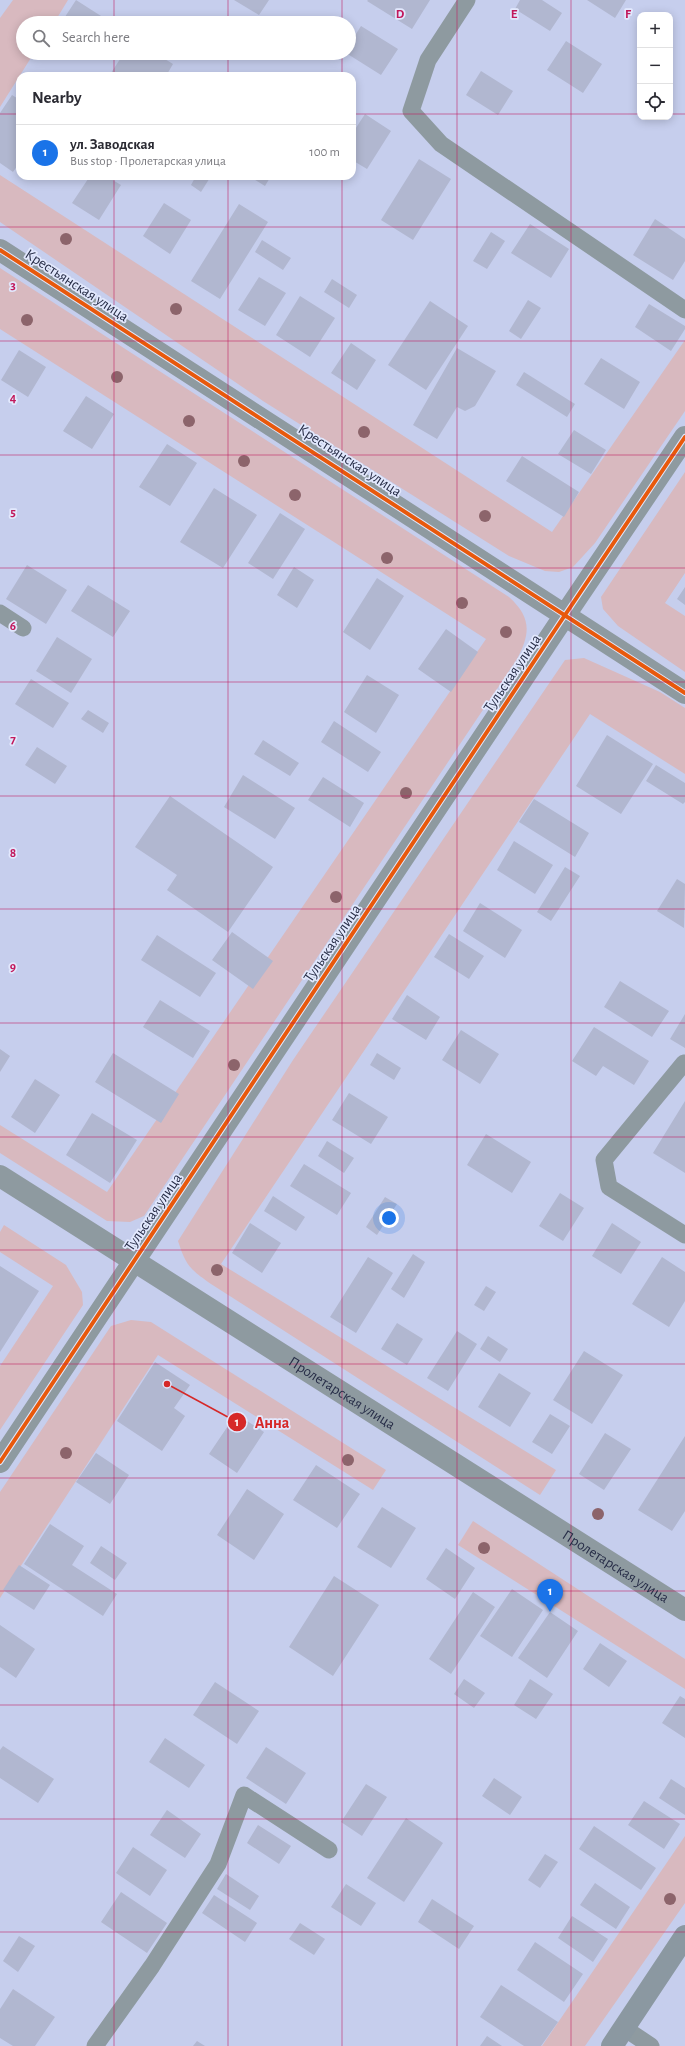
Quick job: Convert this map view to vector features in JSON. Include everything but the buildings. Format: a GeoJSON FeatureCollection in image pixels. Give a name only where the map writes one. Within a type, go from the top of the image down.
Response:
{"type":"FeatureCollection","features":[{"type":"Feature","properties":{"kind":"main road"},"geometry":{"type":"LineString","coordinates":[[612,2046],[685,1936]]}},
{"type":"Feature","properties":{"kind":"street","name":"Крестьянская улица"},"geometry":{"type":"LineString","coordinates":[[0,250],[685,693]]}},
{"type":"Feature","properties":{"kind":"street","name":"Тульская улица"},"geometry":{"type":"LineString","coordinates":[[0,1462],[564,615],[685,437]]}},
{"type":"Feature","properties":{"kind":"street","name":"Пролетарская улица"},"geometry":{"type":"LineString","coordinates":[[0,1176],[135,1260],[685,1610]]}},
{"type":"Feature","properties":{"kind":"lane"},"geometry":{"type":"LineString","coordinates":[[467,0],[428,60],[411,111],[441,144],[685,310]]}},
{"type":"Feature","properties":{"kind":"lane"},"geometry":{"type":"LineString","coordinates":[[0,613],[23,628]]}},
{"type":"Feature","properties":{"kind":"lane"},"geometry":{"type":"LineString","coordinates":[[684,1063],[604,1160],[609,1187],[685,1235]]}},
{"type":"Feature","properties":{"kind":"lane"},"geometry":{"type":"LineString","coordinates":[[95,2046],[152,1966],[218,1864],[244,1796],[329,1850]]}},
{"type":"Feature","properties":{"kind":"lane"},"geometry":{"type":"LineString","coordinates":[[624,2028],[650,2046]]}},
{"type":"Feature","properties":{"kind":"shaded area"},"geometry":{"type":"Polygon","coordinates":[[[13,0],[68,0],[58,16],[16,16],[16,60],[30,60],[22,72],[16,72],[16,82],[0,107],[0,18],[13,0]]]}},
{"type":"Feature","properties":{"kind":"shaded area"},"geometry":{"type":"Polygon","coordinates":[[[0,175],[552,532],[685,340],[685,411],[595,543],[573,567],[559,572],[545,571],[509,556],[263,401],[0,222],[0,175]]]}},
{"type":"Feature","properties":{"kind":"shaded area"},"geometry":{"type":"Polygon","coordinates":[[[0,268],[509,597],[522,611],[526,626],[525,641],[517,659],[144,1216],[130,1222],[107,1221],[0,1153],[0,1125],[107,1192],[486,639],[0,329],[0,268]]]}},
{"type":"Feature","properties":{"kind":"shaded area"},"geometry":{"type":"Polygon","coordinates":[[[685,472],[685,573],[665,603],[685,616],[685,672],[618,626],[603,609],[601,597],[685,472]]]}},
{"type":"Feature","properties":{"kind":"shaded area"},"geometry":{"type":"Polygon","coordinates":[[[584,658],[660,692],[685,708],[685,774],[590,714],[221,1264],[556,1470],[540,1495],[211,1284],[193,1270],[186,1262],[178,1241],[293,1060],[565,660],[584,658]]]}},
{"type":"Feature","properties":{"kind":"shaded area"},"geometry":{"type":"Polygon","coordinates":[[[4,1225],[66,1265],[82,1292],[83,1305],[0,1430],[0,1366],[53,1286],[0,1252],[0,1232],[4,1225]]]}},
{"type":"Feature","properties":{"kind":"shaded area"},"geometry":{"type":"Polygon","coordinates":[[[131,1320],[151,1322],[386,1470],[373,1490],[158,1355],[0,1598],[0,1492],[111,1326],[131,1320]]]}},
{"type":"Feature","properties":{"kind":"shaded area"},"geometry":{"type":"Polygon","coordinates":[[[473,1521],[685,1659],[685,1689],[458,1545],[473,1521]]]}},
{"type":"Feature","properties":{"kind":"shaded area"},"geometry":{"type":"Polygon","coordinates":[[[685,1836],[685,1903],[585,2046],[542,2046],[685,1836]]]}},
{"type":"Feature","properties":{"kind":"cycle path"},"geometry":{"type":"LineString","coordinates":[[0,250],[685,693]]}},
{"type":"Feature","properties":{"kind":"cycle path"},"geometry":{"type":"LineString","coordinates":[[0,1462],[685,437]]}},
{"type":"Feature","properties":{"kind":"place","name":"Анна"},"geometry":{"type":"Point","coordinates":[167,1384]}},
{"type":"Feature","properties":{"kind":"place","name":"ул. Заводская"},"geometry":{"type":"Point","coordinates":[550,1612]}}]}
